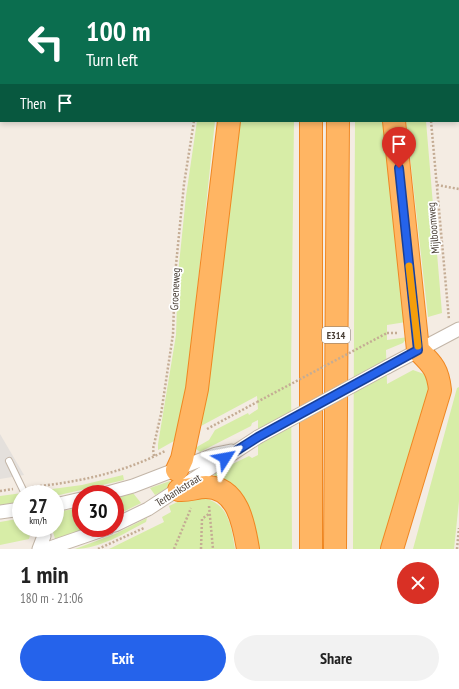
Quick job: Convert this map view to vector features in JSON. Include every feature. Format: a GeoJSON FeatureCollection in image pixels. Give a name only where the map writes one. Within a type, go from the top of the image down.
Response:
{"type":"FeatureCollection","features":[{"type":"Feature","properties":{"kind":"highway"},"geometry":{"type":"LineString","coordinates":[[229,122],[197,389],[182,459],[187,485],[214,488],[228,496],[239,511],[248,549]]}},
{"type":"Feature","properties":{"kind":"highway","name":"E314"},"geometry":{"type":"LineString","coordinates":[[311,122],[311,549]]}},
{"type":"Feature","properties":{"kind":"highway","name":"E314"},"geometry":{"type":"LineString","coordinates":[[335,549],[338,122]]}},
{"type":"Feature","properties":{"kind":"highway"},"geometry":{"type":"LineString","coordinates":[[392,549],[440,390],[439,378],[434,365],[418,350],[394,122]]}},
{"type":"Feature","properties":{"kind":"street","name":"Terbankstraat"},"geometry":{"type":"LineString","coordinates":[[124,521],[148,509],[187,485],[237,449],[455,331]]}},
{"type":"Feature","properties":{"kind":"street","name":"Terbankstraat"},"geometry":{"type":"LineString","coordinates":[[124,492],[187,485],[216,454],[237,449]]}},
{"type":"Feature","properties":{"kind":"street"},"geometry":{"type":"LineString","coordinates":[[0,512],[12,510]]}},
{"type":"Feature","properties":{"kind":"street"},"geometry":{"type":"LineString","coordinates":[[39,549],[44,537]]}},
{"type":"Feature","properties":{"kind":"street"},"geometry":{"type":"LineString","coordinates":[[47,549],[82,537]]}},
{"type":"Feature","properties":{"kind":"lane"},"geometry":{"type":"LineString","coordinates":[[8,461],[20,485]]}},
{"type":"Feature","properties":{"kind":"path","name":"Groeneweg"},"geometry":{"type":"LineString","coordinates":[[154,456],[153,449],[161,414],[173,334],[175,275],[184,184],[194,122]]}},
{"type":"Feature","properties":{"kind":"path","name":"Mijlboomweg"},"geometry":{"type":"LineString","coordinates":[[432,122],[437,185],[455,331]]}},
{"type":"Feature","properties":{"kind":"path"},"geometry":{"type":"LineString","coordinates":[[437,185],[459,189]]}},
{"type":"Feature","properties":{"kind":"path"},"geometry":{"type":"LineString","coordinates":[[213,426],[387,333]]}},
{"type":"Feature","properties":{"kind":"path"},"geometry":{"type":"LineString","coordinates":[[58,485],[76,482],[125,469],[166,450]]}},
{"type":"Feature","properties":{"kind":"path"},"geometry":{"type":"LineString","coordinates":[[174,549],[187,485],[206,494],[210,513],[213,549]]}},
{"type":"Feature","properties":{"kind":"path"},"geometry":{"type":"LineString","coordinates":[[0,491],[12,491]]}},
{"type":"Feature","properties":{"kind":"path"},"geometry":{"type":"LineString","coordinates":[[201,549],[202,519],[210,513]]}},
{"type":"Feature","properties":{"kind":"path"},"geometry":{"type":"LineString","coordinates":[[457,549],[459,528]]}},
{"type":"Feature","properties":{"kind":"green space"},"geometry":{"type":"Polygon","coordinates":[[[197,122],[215,122],[188,376],[182,412],[174,441],[158,450],[176,335],[178,274],[186,196],[197,122]]]}},
{"type":"Feature","properties":{"kind":"green space"},"geometry":{"type":"Polygon","coordinates":[[[234,122],[294,122],[291,374],[292,549],[256,549],[248,505],[239,492],[215,480],[214,473],[249,456],[252,458],[258,455],[258,420],[252,423],[251,426],[200,452],[195,448],[209,440],[215,430],[248,413],[249,415],[258,409],[257,396],[201,426],[212,342],[234,122]]]}},
{"type":"Feature","properties":{"kind":"green space"},"geometry":{"type":"Polygon","coordinates":[[[355,122],[384,122],[406,322],[387,325],[387,340],[408,337],[403,343],[386,350],[387,384],[413,370],[424,374],[430,385],[386,549],[353,549],[355,122]]]}},
{"type":"Feature","properties":{"kind":"green space"},"geometry":{"type":"Polygon","coordinates":[[[406,122],[426,122],[442,313],[428,317],[406,122]]]}},
{"type":"Feature","properties":{"kind":"green space"},"geometry":{"type":"Polygon","coordinates":[[[459,387],[459,501],[454,549],[413,549],[457,388],[459,387]]]}},
{"type":"Feature","properties":{"kind":"green space"},"geometry":{"type":"Polygon","coordinates":[[[123,475],[124,480],[102,485],[82,485],[123,475]]]}},
{"type":"Feature","properties":{"kind":"green space"},"geometry":{"type":"Polygon","coordinates":[[[170,481],[172,486],[155,495],[150,488],[170,481]]]}},
{"type":"Feature","properties":{"kind":"green space"},"geometry":{"type":"Polygon","coordinates":[[[72,486],[72,492],[64,494],[64,487],[72,486]]]}},
{"type":"Feature","properties":{"kind":"green space"},"geometry":{"type":"Polygon","coordinates":[[[133,493],[141,503],[124,512],[124,496],[133,493]]]}},
{"type":"Feature","properties":{"kind":"green space"},"geometry":{"type":"Polygon","coordinates":[[[12,494],[12,504],[0,506],[0,496],[12,494]]]}},
{"type":"Feature","properties":{"kind":"green space"},"geometry":{"type":"Polygon","coordinates":[[[190,496],[212,501],[219,505],[228,519],[235,549],[109,549],[164,522],[162,517],[171,512],[169,506],[190,496]]]}},
{"type":"Feature","properties":{"kind":"green space"},"geometry":{"type":"Polygon","coordinates":[[[72,509],[72,533],[64,536],[64,511],[72,509]]]}},
{"type":"Feature","properties":{"kind":"green space"},"geometry":{"type":"Polygon","coordinates":[[[147,518],[146,522],[124,533],[124,530],[147,518]]]}},
{"type":"Feature","properties":{"kind":"green space"},"geometry":{"type":"Polygon","coordinates":[[[12,520],[12,537],[30,537],[29,539],[0,545],[0,522],[12,520]]]}},
{"type":"Feature","properties":{"kind":"green space"},"geometry":{"type":"Polygon","coordinates":[[[107,537],[117,537],[93,546],[75,549],[107,537]]]}},
{"type":"Feature","properties":{"kind":"shaded area"},"geometry":{"type":"Polygon","coordinates":[[[0,434],[24,475],[0,479],[0,434]]]}},
{"type":"Feature","properties":{"kind":"slow traffic"},"geometry":{"type":"LineString","coordinates":[[409,266],[418,346]]}},
{"type":"Feature","properties":{"kind":"route"},"geometry":{"type":"LineString","coordinates":[[225,458],[258,437],[418,350],[399,168]]}}]}
